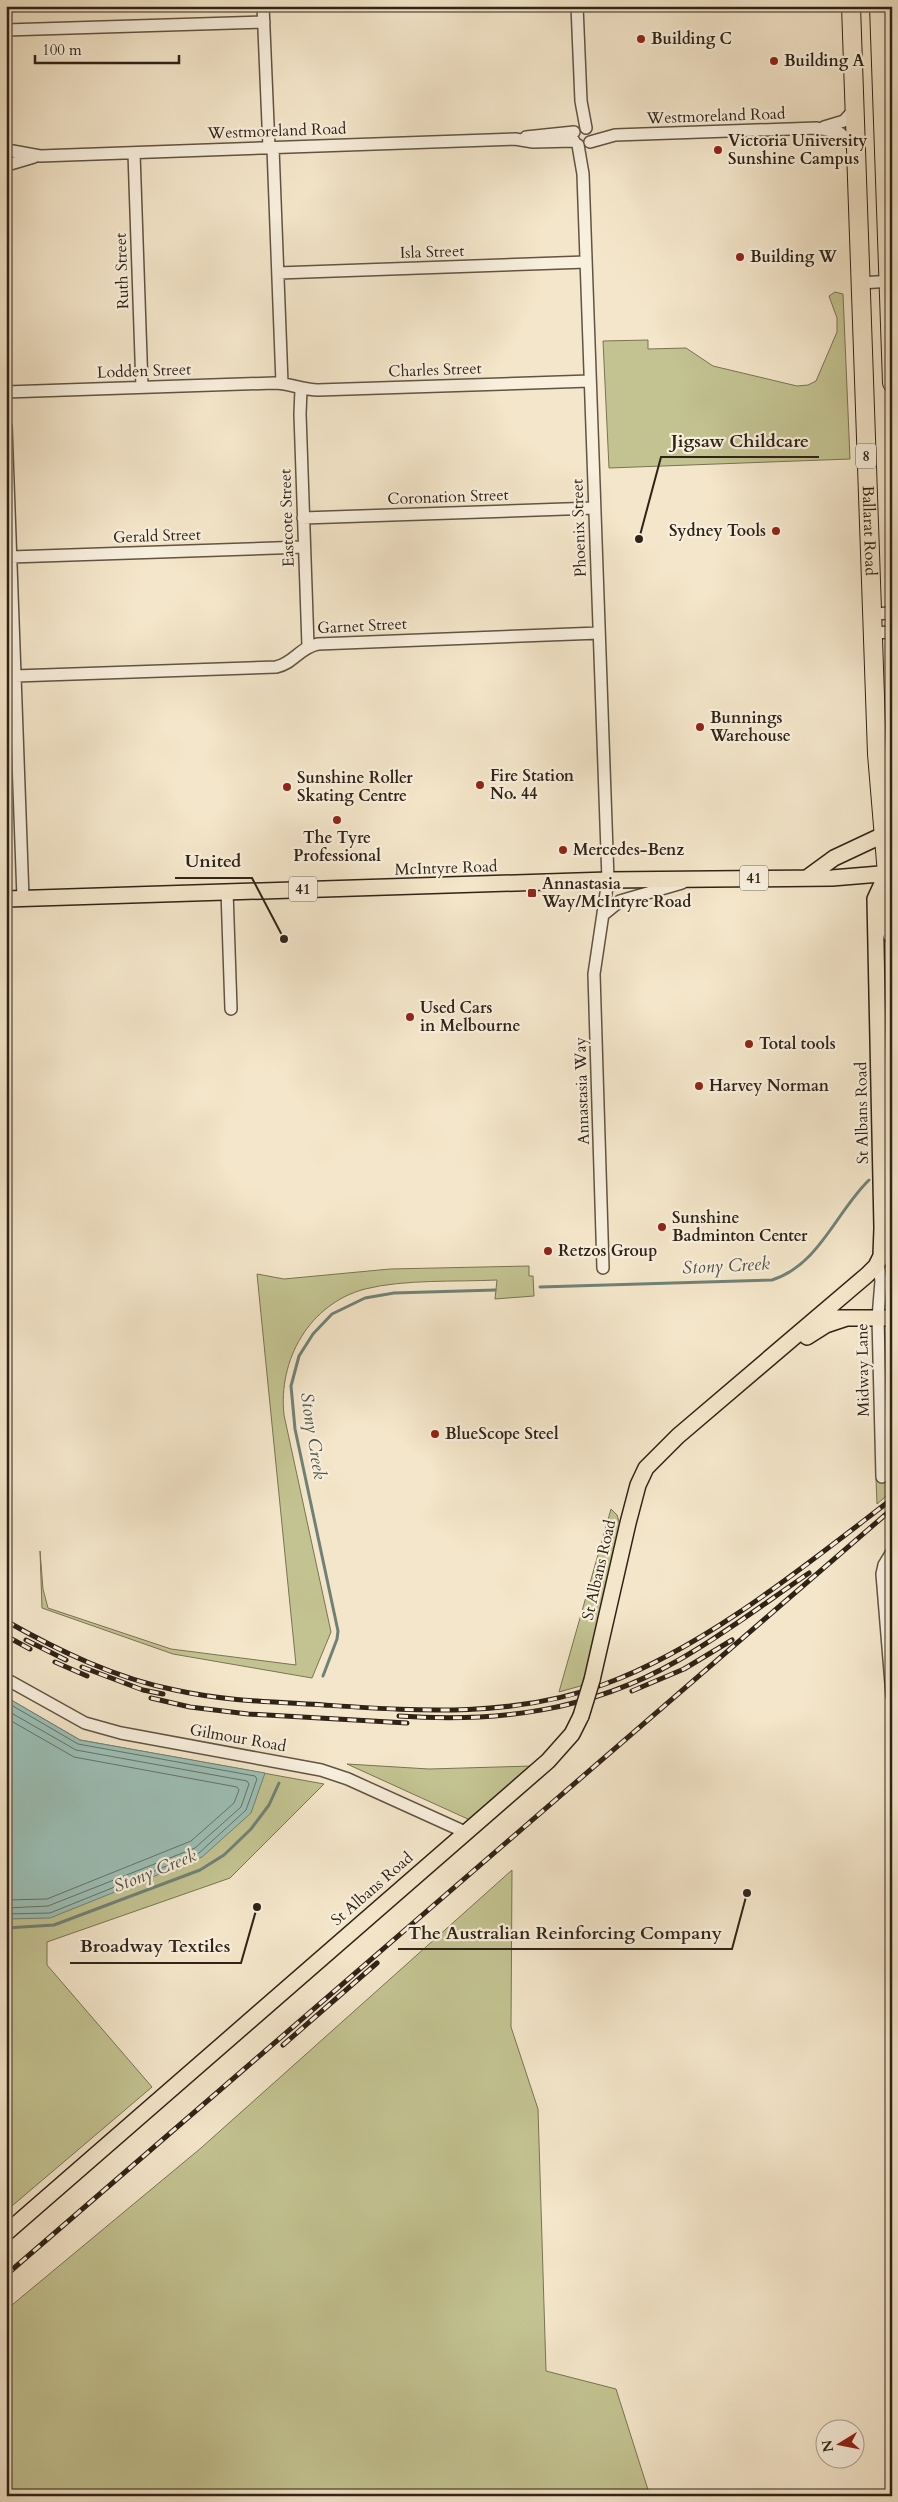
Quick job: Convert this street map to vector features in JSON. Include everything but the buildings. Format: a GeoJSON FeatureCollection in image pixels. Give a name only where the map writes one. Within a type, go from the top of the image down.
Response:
{"type":"FeatureCollection","features":[{"type":"Feature","properties":{"kind":"highway","name":"Ballarat Road"},"geometry":{"type":"LineString","coordinates":[[851,6],[877,754],[883,835],[890,874],[892,934]]}},
{"type":"Feature","properties":{"kind":"highway"},"geometry":{"type":"LineString","coordinates":[[879,6],[887,97],[886,189],[892,383]]}},
{"type":"Feature","properties":{"kind":"highway"},"geometry":{"type":"LineString","coordinates":[[857,180],[872,182],[886,189]]}},
{"type":"Feature","properties":{"kind":"main road"},"geometry":{"type":"LineString","coordinates":[[808,877],[834,858],[883,835]]}},
{"type":"Feature","properties":{"kind":"main road","name":"McIntyre Road"},"geometry":{"type":"LineString","coordinates":[[6,899],[608,880],[890,874]]}},
{"type":"Feature","properties":{"kind":"main road","name":"St Albans Road"},"geometry":{"type":"LineString","coordinates":[[6,2233],[465,1832],[548,1762],[572,1734],[581,1716],[592,1680],[636,1495],[646,1468],[668,1452],[759,1372],[878,1262],[882,1252],[875,899],[890,874]]}},
{"type":"Feature","properties":{"kind":"main road","name":"St Albans Road"},"geometry":{"type":"LineString","coordinates":[[811,1323],[830,1318],[885,1318]]}},
{"type":"Feature","properties":{"kind":"main road","name":"St Albans Road"},"geometry":{"type":"LineString","coordinates":[[759,1372],[820,1328],[847,1318]]}},
{"type":"Feature","properties":{"kind":"street"},"geometry":{"type":"LineString","coordinates":[[263,6],[278,273],[282,383]]}},
{"type":"Feature","properties":{"kind":"street","name":"Phoenix Street"},"geometry":{"type":"LineString","coordinates":[[578,6],[608,880]]}},
{"type":"Feature","properties":{"kind":"street"},"geometry":{"type":"LineString","coordinates":[[6,30],[264,22]]}},
{"type":"Feature","properties":{"kind":"street","name":"Westmoreland Road"},"geometry":{"type":"LineString","coordinates":[[7,150],[40,156],[515,139],[533,142],[582,137],[817,128],[844,121],[854,110]]}},
{"type":"Feature","properties":{"kind":"street","name":"Westmoreland Road"},"geometry":{"type":"LineString","coordinates":[[817,128],[840,133],[855,148]]}},
{"type":"Feature","properties":{"kind":"street"},"geometry":{"type":"LineString","coordinates":[[7,150],[10,158],[7,165]]}},
{"type":"Feature","properties":{"kind":"street","name":"Ruth Street"},"geometry":{"type":"LineString","coordinates":[[134,153],[142,387]]}},
{"type":"Feature","properties":{"kind":"street","name":"Westmoreland Road"},"geometry":{"type":"LineString","coordinates":[[7,165],[40,156]]}},
{"type":"Feature","properties":{"kind":"street","name":"Isla Street"},"geometry":{"type":"LineString","coordinates":[[278,273],[586,262]]}},
{"type":"Feature","properties":{"kind":"street"},"geometry":{"type":"LineString","coordinates":[[860,283],[890,281]]}},
{"type":"Feature","properties":{"kind":"street","name":"Charles Street"},"geometry":{"type":"LineString","coordinates":[[282,383],[301,389],[590,380]]}},
{"type":"Feature","properties":{"kind":"street","name":"Lodden Street"},"geometry":{"type":"LineString","coordinates":[[6,392],[282,383]]}},
{"type":"Feature","properties":{"kind":"street","name":"Eastcote Street"},"geometry":{"type":"LineString","coordinates":[[301,389],[300,414],[308,646]]}},
{"type":"Feature","properties":{"kind":"street"},"geometry":{"type":"LineString","coordinates":[[6,426],[8,534],[11,557],[10,658],[15,676],[23,898]]}},
{"type":"Feature","properties":{"kind":"street","name":"Coronation Street"},"geometry":{"type":"LineString","coordinates":[[303,518],[594,508]]}},
{"type":"Feature","properties":{"kind":"street","name":"Gerald Street"},"geometry":{"type":"LineString","coordinates":[[11,557],[304,547]]}},
{"type":"Feature","properties":{"kind":"street"},"geometry":{"type":"LineString","coordinates":[[871,614],[892,613]]}},
{"type":"Feature","properties":{"kind":"street"},"geometry":{"type":"LineString","coordinates":[[872,633],[892,632]]}},
{"type":"Feature","properties":{"kind":"street","name":"Garnet Street"},"geometry":{"type":"LineString","coordinates":[[15,676],[276,667],[292,661],[308,646],[330,643],[599,633]]}},
{"type":"Feature","properties":{"kind":"street"},"geometry":{"type":"LineString","coordinates":[[604,914],[620,901],[699,878]]}},
{"type":"Feature","properties":{"kind":"street","name":"Annastasia Way"},"geometry":{"type":"LineString","coordinates":[[604,1268],[594,974],[608,880]]}},
{"type":"Feature","properties":{"kind":"street"},"geometry":{"type":"LineString","coordinates":[[227,891],[231,1009]]}},
{"type":"Feature","properties":{"kind":"street","name":"Midway Lane"},"geometry":{"type":"LineString","coordinates":[[878,1262],[885,1318],[882,1477]]}},
{"type":"Feature","properties":{"kind":"street"},"geometry":{"type":"LineString","coordinates":[[892,1552],[884,1565],[882,1588],[892,1696]]}},
{"type":"Feature","properties":{"kind":"street","name":"Gilmour Road"},"geometry":{"type":"LineString","coordinates":[[6,1679],[85,1723],[121,1733],[321,1770],[348,1779],[465,1832]]}},
{"type":"Feature","properties":{"kind":"green space"},"geometry":{"type":"Polygon","coordinates":[[[835,292],[843,294],[850,459],[609,468],[603,341],[648,340],[648,349],[686,348],[713,366],[797,386],[808,385],[816,381],[837,332],[837,318],[829,296],[835,292]]]}},
{"type":"Feature","properties":{"kind":"green space"},"geometry":{"type":"Polygon","coordinates":[[[529,1266],[529,1276],[533,1276],[534,1296],[495,1299],[497,1280],[414,1282],[380,1286],[345,1296],[328,1307],[313,1321],[301,1337],[292,1355],[286,1374],[283,1394],[284,1415],[331,1632],[312,1678],[173,1654],[42,1608],[40,1551],[43,1589],[48,1608],[171,1649],[296,1665],[257,1274],[284,1279],[390,1269],[529,1266]]]}},
{"type":"Feature","properties":{"kind":"green space"},"geometry":{"type":"Polygon","coordinates":[[[892,1327],[892,1491],[877,1504],[876,1479],[881,1479],[884,1334],[892,1327]]]}},
{"type":"Feature","properties":{"kind":"green space"},"geometry":{"type":"Polygon","coordinates":[[[611,1509],[617,1515],[621,1528],[584,1685],[559,1692],[611,1509]]]}},
{"type":"Feature","properties":{"kind":"green space"},"geometry":{"type":"Polygon","coordinates":[[[6,1697],[80,1740],[324,1784],[230,1878],[47,1942],[47,1965],[152,2087],[6,2211],[6,1697]]]}},
{"type":"Feature","properties":{"kind":"green space"},"geometry":{"type":"Polygon","coordinates":[[[347,1764],[429,1769],[532,1766],[470,1820],[347,1764]]]}},
{"type":"Feature","properties":{"kind":"green space"},"geometry":{"type":"Polygon","coordinates":[[[512,1870],[511,2027],[538,2109],[546,2371],[616,2389],[650,2496],[6,2496],[6,2310],[201,2148],[512,1870]]]}},
{"type":"Feature","properties":{"kind":"water"},"geometry":{"type":"Polygon","coordinates":[[[6,1697],[80,1740],[265,1773],[251,1813],[202,1857],[50,1918],[6,1919],[6,1697]]]}},
{"type":"Feature","properties":{"kind":"waterway","name":"Stony Creek"},"geometry":{"type":"LineString","coordinates":[[540,1287],[772,1280],[788,1273],[815,1250],[857,1193],[869,1180]]}},
{"type":"Feature","properties":{"kind":"waterway","name":"Stony Creek"},"geometry":{"type":"LineString","coordinates":[[323,1676],[337,1639],[338,1631],[295,1429],[291,1386],[299,1356],[313,1334],[332,1314],[365,1298],[394,1293],[495,1290]]}},
{"type":"Feature","properties":{"kind":"waterway","name":"Stony Creek"},"geometry":{"type":"LineString","coordinates":[[6,1928],[54,1925],[200,1870],[224,1855],[251,1829],[269,1805],[279,1783]]}},
{"type":"Feature","properties":{"kind":"railway"},"geometry":{"type":"LineString","coordinates":[[6,1621],[46,1643],[109,1671],[153,1685],[193,1694],[268,1702],[395,1709],[466,1710],[501,1707],[571,1695],[605,1684],[643,1668],[680,1649],[754,1602],[892,1499]]}},
{"type":"Feature","properties":{"kind":"railway"},"geometry":{"type":"LineString","coordinates":[[6,2275],[892,1509]]}},
{"type":"Feature","properties":{"kind":"railway"},"geometry":{"type":"LineString","coordinates":[[399,1716],[436,1718],[507,1715],[542,1710],[611,1692],[644,1678],[694,1651],[809,1573]]}},
{"type":"Feature","properties":{"kind":"railway"},"geometry":{"type":"LineString","coordinates":[[6,1636],[30,1649]]}},
{"type":"Feature","properties":{"kind":"railway"},"geometry":{"type":"LineString","coordinates":[[26,1640],[66,1660]]}},
{"type":"Feature","properties":{"kind":"railway"},"geometry":{"type":"LineString","coordinates":[[632,1691],[684,1669],[732,1640]]}},
{"type":"Feature","properties":{"kind":"railway"},"geometry":{"type":"LineString","coordinates":[[55,1662],[87,1676]]}},
{"type":"Feature","properties":{"kind":"railway"},"geometry":{"type":"LineString","coordinates":[[82,1667],[143,1690],[163,1694]]}},
{"type":"Feature","properties":{"kind":"railway"},"geometry":{"type":"LineString","coordinates":[[151,1698],[190,1707],[248,1714],[407,1723]]}},
{"type":"Feature","properties":{"kind":"railway"},"geometry":{"type":"LineString","coordinates":[[283,2045],[377,1963]]}},
{"type":"Feature","properties":{"kind":"place","name":"Building C"},"geometry":{"type":"Point","coordinates":[641,39]}},
{"type":"Feature","properties":{"kind":"place","name":"Building A"},"geometry":{"type":"Point","coordinates":[774,61]}},
{"type":"Feature","properties":{"kind":"place","name":"Victoria University Sunshine Campus"},"geometry":{"type":"Point","coordinates":[718,150]}},
{"type":"Feature","properties":{"kind":"place","name":"Building W"},"geometry":{"type":"Point","coordinates":[740,257]}},
{"type":"Feature","properties":{"kind":"place","name":"Sydney Tools"},"geometry":{"type":"Point","coordinates":[776,531]}},
{"type":"Feature","properties":{"kind":"place","name":"Jigsaw Childcare"},"geometry":{"type":"Point","coordinates":[639,539]}},
{"type":"Feature","properties":{"kind":"place","name":"Bunnings Warehouse"},"geometry":{"type":"Point","coordinates":[700,727]}},
{"type":"Feature","properties":{"kind":"place","name":"Fire Station No. 44"},"geometry":{"type":"Point","coordinates":[480,785]}},
{"type":"Feature","properties":{"kind":"place","name":"Sunshine Roller Skating Centre"},"geometry":{"type":"Point","coordinates":[287,787]}},
{"type":"Feature","properties":{"kind":"place","name":"The Tyre Professional"},"geometry":{"type":"Point","coordinates":[337,820]}},
{"type":"Feature","properties":{"kind":"place","name":"Mercedes-Benz"},"geometry":{"type":"Point","coordinates":[563,850]}},
{"type":"Feature","properties":{"kind":"place","name":"Annastasia Way/McIntyre Road"},"geometry":{"type":"Point","coordinates":[532,893]}},
{"type":"Feature","properties":{"kind":"place","name":"United"},"geometry":{"type":"Point","coordinates":[284,939]}},
{"type":"Feature","properties":{"kind":"place","name":"Used Cars in Melbourne"},"geometry":{"type":"Point","coordinates":[410,1017]}},
{"type":"Feature","properties":{"kind":"place","name":"Total tools"},"geometry":{"type":"Point","coordinates":[749,1044]}},
{"type":"Feature","properties":{"kind":"place","name":"Harvey Norman"},"geometry":{"type":"Point","coordinates":[699,1086]}},
{"type":"Feature","properties":{"kind":"place","name":"Sunshine Badminton Center"},"geometry":{"type":"Point","coordinates":[662,1227]}},
{"type":"Feature","properties":{"kind":"place","name":"Retzos Group"},"geometry":{"type":"Point","coordinates":[548,1251]}},
{"type":"Feature","properties":{"kind":"place","name":"BlueScope Steel"},"geometry":{"type":"Point","coordinates":[435,1434]}},
{"type":"Feature","properties":{"kind":"place","name":"The Australian Reinforcing Company"},"geometry":{"type":"Point","coordinates":[747,1893]}},
{"type":"Feature","properties":{"kind":"place","name":"Broadway Textiles"},"geometry":{"type":"Point","coordinates":[257,1907]}}]}
